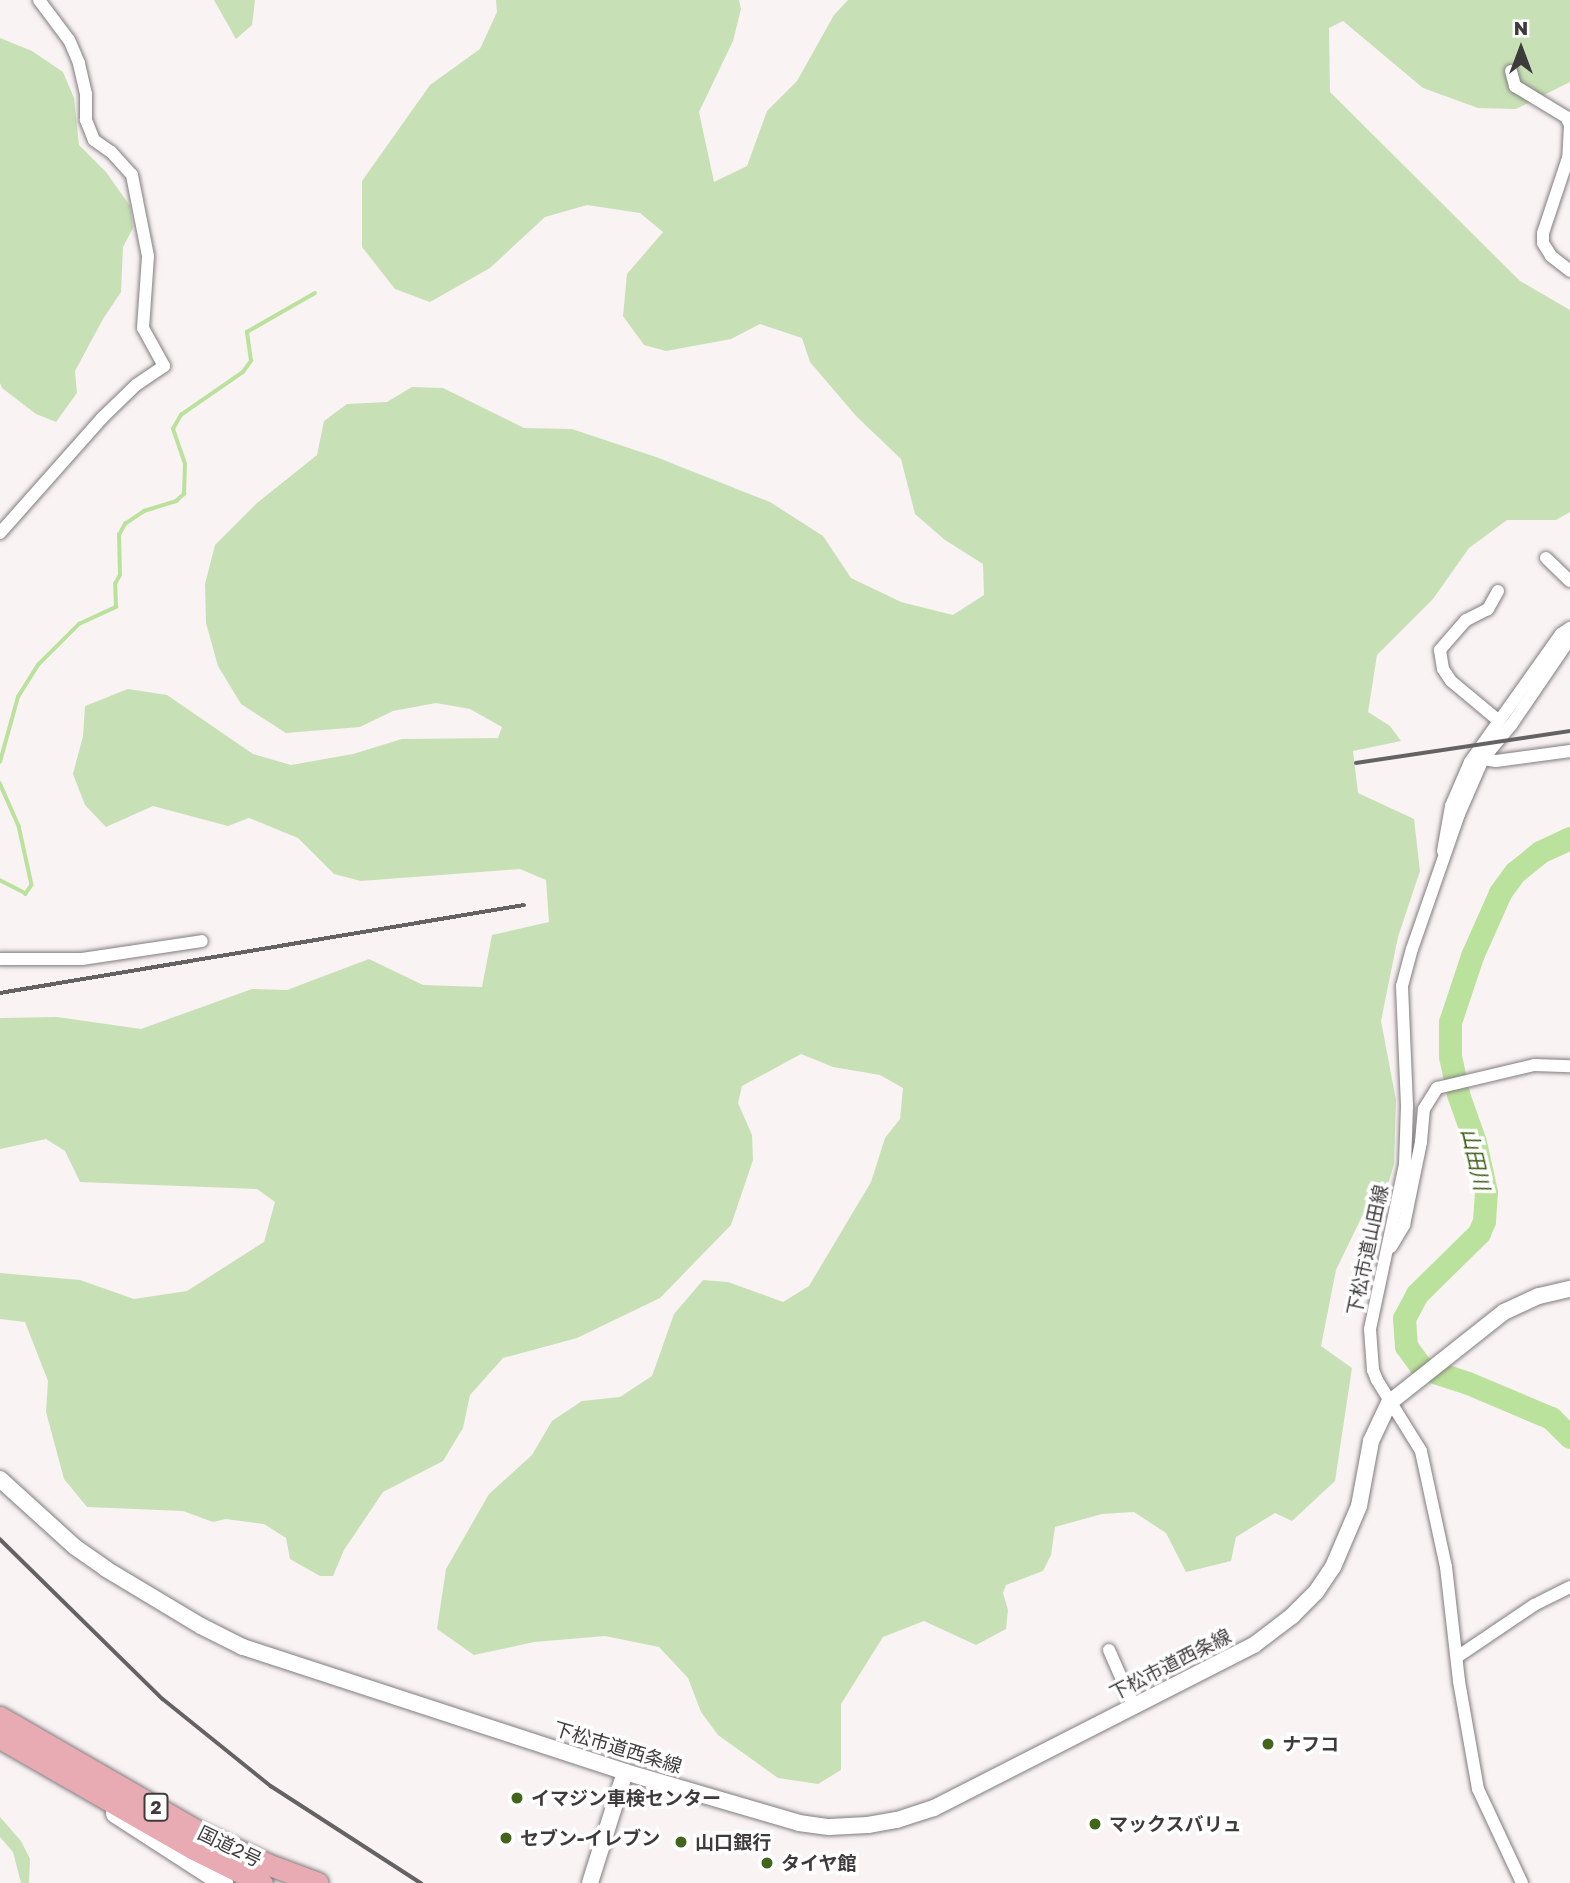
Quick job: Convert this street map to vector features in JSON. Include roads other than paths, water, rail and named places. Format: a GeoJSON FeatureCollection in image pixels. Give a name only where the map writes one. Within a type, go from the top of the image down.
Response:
{"type":"FeatureCollection","features":[{"type":"Feature","properties":{"kind":"highway","name":"国道2号"},"geometry":{"type":"LineString","coordinates":[[0,1717],[203,1834],[267,1864],[318,1883]]}},
{"type":"Feature","properties":{"kind":"highway","name":"国道2号"},"geometry":{"type":"LineString","coordinates":[[0,1738],[192,1848],[262,1883]]}},
{"type":"Feature","properties":{"kind":"main road"},"geometry":{"type":"LineString","coordinates":[[36,1759],[223,1883]]}},
{"type":"Feature","properties":{"kind":"street"},"geometry":{"type":"LineString","coordinates":[[0,533],[102,418],[136,385],[164,366],[143,328],[148,256],[143,219],[135,200],[132,174],[111,152],[94,140],[86,120],[86,94],[79,63],[69,40],[39,0]]}},
{"type":"Feature","properties":{"kind":"street"},"geometry":{"type":"LineString","coordinates":[[1511,71],[1515,86],[1566,117],[1570,125],[1568,158],[1543,233],[1543,243],[1551,256],[1570,271]]}},
{"type":"Feature","properties":{"kind":"street"},"geometry":{"type":"LineString","coordinates":[[1546,558],[1570,581]]}},
{"type":"Feature","properties":{"kind":"street"},"geometry":{"type":"LineString","coordinates":[[1497,591],[1488,608],[1466,620],[1440,650],[1443,669],[1451,681],[1499,722]]}},
{"type":"Feature","properties":{"kind":"street"},"geometry":{"type":"LineString","coordinates":[[1444,861],[1444,836],[1458,783],[1561,634],[1570,628]]}},
{"type":"Feature","properties":{"kind":"street","name":"下松市道山田線"},"geometry":{"type":"LineString","coordinates":[[1522,1883],[1478,1789],[1446,1567],[1421,1451],[1415,1438],[1389,1404],[1373,1370],[1370,1345],[1372,1315],[1405,1164],[1407,1129],[1402,986],[1412,949],[1463,804],[1483,759],[1512,724],[1570,639]]}},
{"type":"Feature","properties":{"kind":"street"},"geometry":{"type":"LineString","coordinates":[[1483,759],[1496,761],[1570,751]]}},
{"type":"Feature","properties":{"kind":"street"},"geometry":{"type":"LineString","coordinates":[[0,959],[82,959],[202,941]]}},
{"type":"Feature","properties":{"kind":"street"},"geometry":{"type":"LineString","coordinates":[[1388,1250],[1398,1239],[1404,1225],[1421,1142],[1424,1109],[1437,1088],[1534,1065],[1570,1066]]}},
{"type":"Feature","properties":{"kind":"street","name":"下松市道西条線"},"geometry":{"type":"LineString","coordinates":[[0,1479],[75,1547],[106,1569],[201,1626],[243,1647],[625,1772],[799,1823],[829,1827],[868,1825],[897,1820],[934,1808],[1254,1645],[1316,1592],[1348,1539],[1359,1506],[1371,1441],[1389,1404],[1408,1385],[1504,1312],[1539,1296],[1570,1289]]}},
{"type":"Feature","properties":{"kind":"street"},"geometry":{"type":"LineString","coordinates":[[1457,1657],[1534,1605],[1570,1587]]}},
{"type":"Feature","properties":{"kind":"street"},"geometry":{"type":"LineString","coordinates":[[1108,1650],[1134,1707]]}},
{"type":"Feature","properties":{"kind":"street"},"geometry":{"type":"LineString","coordinates":[[590,1883],[625,1772]]}},
{"type":"Feature","properties":{"kind":"waterway"},"geometry":{"type":"LineString","coordinates":[[0,762],[18,697],[38,665],[79,624],[116,607],[115,584],[120,575],[119,535],[125,524],[144,511],[176,501],[184,494],[185,464],[173,429],[181,415],[243,372],[251,361],[247,332],[315,293]]}},
{"type":"Feature","properties":{"kind":"waterway"},"geometry":{"type":"LineString","coordinates":[[0,783],[19,826],[32,885],[26,894],[0,881]]}},
{"type":"Feature","properties":{"kind":"waterway","name":"山田川"},"geometry":{"type":"LineString","coordinates":[[1570,838],[1540,852],[1515,872],[1500,893],[1472,956],[1450,1022],[1450,1056],[1458,1094],[1475,1142],[1486,1192],[1484,1221],[1479,1233],[1417,1294],[1404,1318],[1406,1346],[1422,1368],[1468,1383],[1551,1418],[1570,1437]]}},
{"type":"Feature","properties":{"kind":"railway"},"geometry":{"type":"LineString","coordinates":[[1356,763],[1570,731]]}},
{"type":"Feature","properties":{"kind":"railway"},"geometry":{"type":"LineString","coordinates":[[0,993],[524,905]]}},
{"type":"Feature","properties":{"kind":"railway"},"geometry":{"type":"LineString","coordinates":[[0,1539],[163,1699],[271,1786],[421,1883]]}},
{"type":"Feature","properties":{"kind":"place","name":"ナフコ"},"geometry":{"type":"Point","coordinates":[1268,1744]}},
{"type":"Feature","properties":{"kind":"place","name":"イマジン車検センター"},"geometry":{"type":"Point","coordinates":[517,1798]}},
{"type":"Feature","properties":{"kind":"place","name":"マックスバリュ"},"geometry":{"type":"Point","coordinates":[1095,1824]}},
{"type":"Feature","properties":{"kind":"place","name":"セブン-イレブン"},"geometry":{"type":"Point","coordinates":[506,1838]}},
{"type":"Feature","properties":{"kind":"place","name":"山口銀行"},"geometry":{"type":"Point","coordinates":[681,1842]}},
{"type":"Feature","properties":{"kind":"place","name":"タイヤ館"},"geometry":{"type":"Point","coordinates":[767,1863]}}]}
